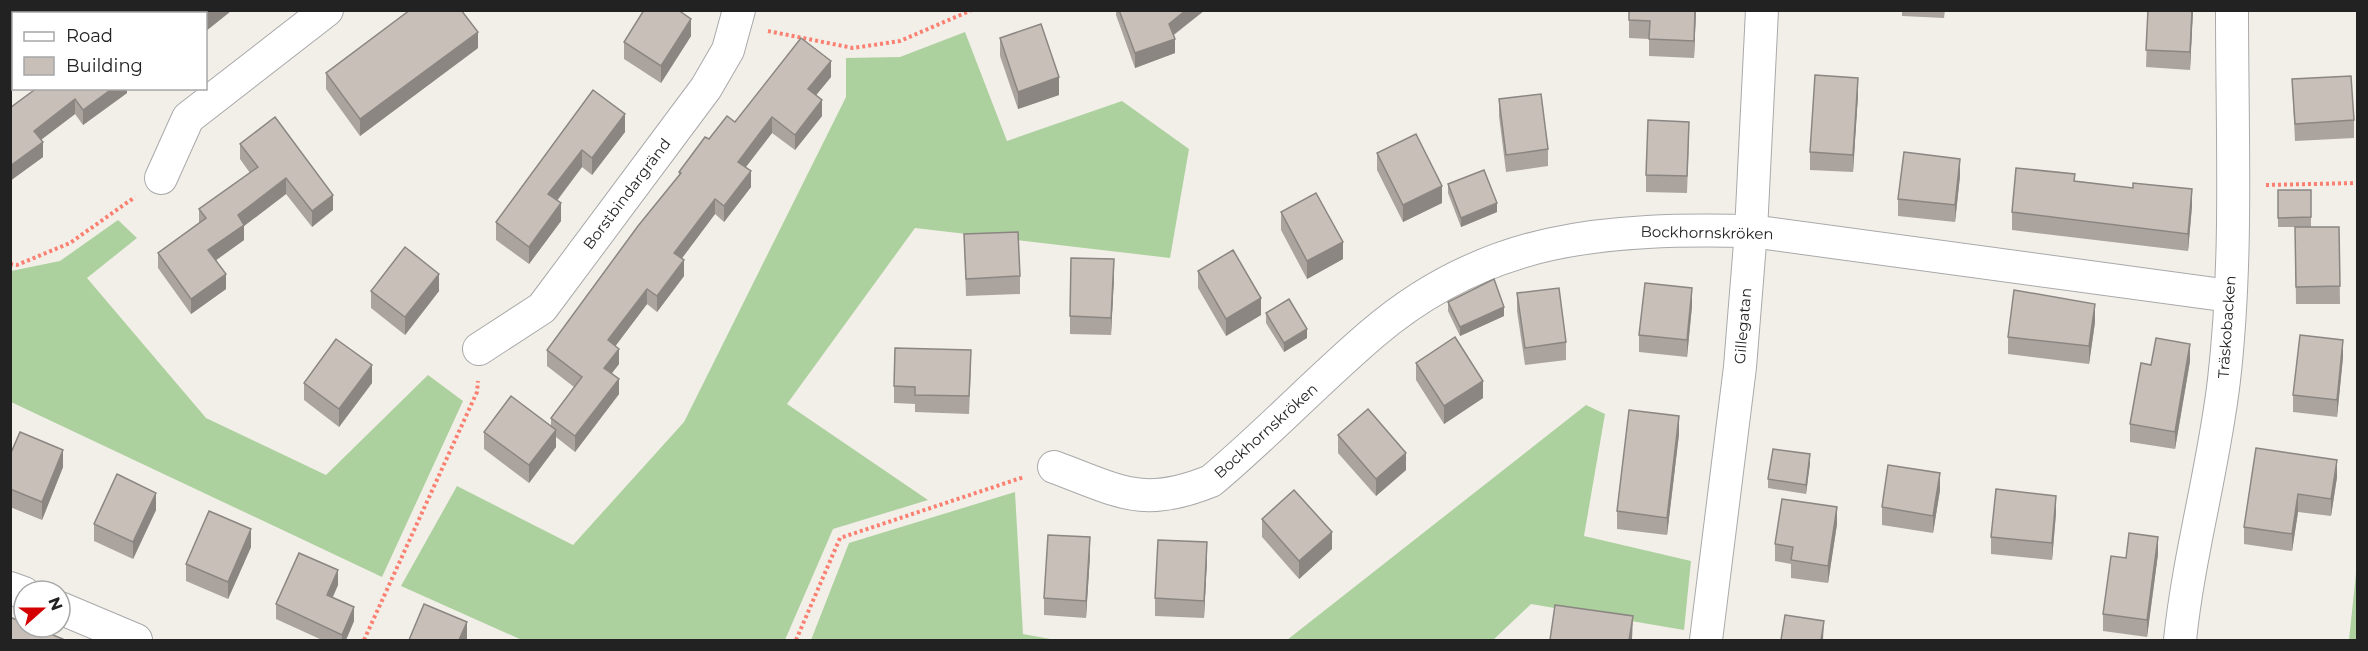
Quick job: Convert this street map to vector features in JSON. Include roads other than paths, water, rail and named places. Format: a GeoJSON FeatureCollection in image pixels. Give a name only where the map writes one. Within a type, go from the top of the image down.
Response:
{"type":"FeatureCollection","features":[{"type":"Feature","properties":{"kind":"street"},"geometry":{"type":"LineString","coordinates":[[161,178],[188,118],[327,10]]}},
{"type":"Feature","properties":{"kind":"street","name":"Gillegatan"},"geometry":{"type":"LineString","coordinates":[[1706,640],[1740,367],[1751,231],[1762,10]]}},
{"type":"Feature","properties":{"kind":"street","name":"Träskobacken"},"geometry":{"type":"LineString","coordinates":[[2180,640],[2188,581],[2224,380],[2230,296],[2232,10]]}},
{"type":"Feature","properties":{"kind":"street","name":"Borstbindargränd"},"geometry":{"type":"LineString","coordinates":[[479,349],[542,308],[706,88],[728,50],[738,17]]}},
{"type":"Feature","properties":{"kind":"street","name":"Bockhornskröken"},"geometry":{"type":"LineString","coordinates":[[1054,467],[1128,494],[1159,497],[1211,481],[1373,333],[1431,290],[1468,270],[1523,250],[1585,237],[1680,230],[1751,231],[2230,296]]}},
{"type":"Feature","properties":{"kind":"street"},"geometry":{"type":"LineString","coordinates":[[72,613],[136,640]]}}]}
